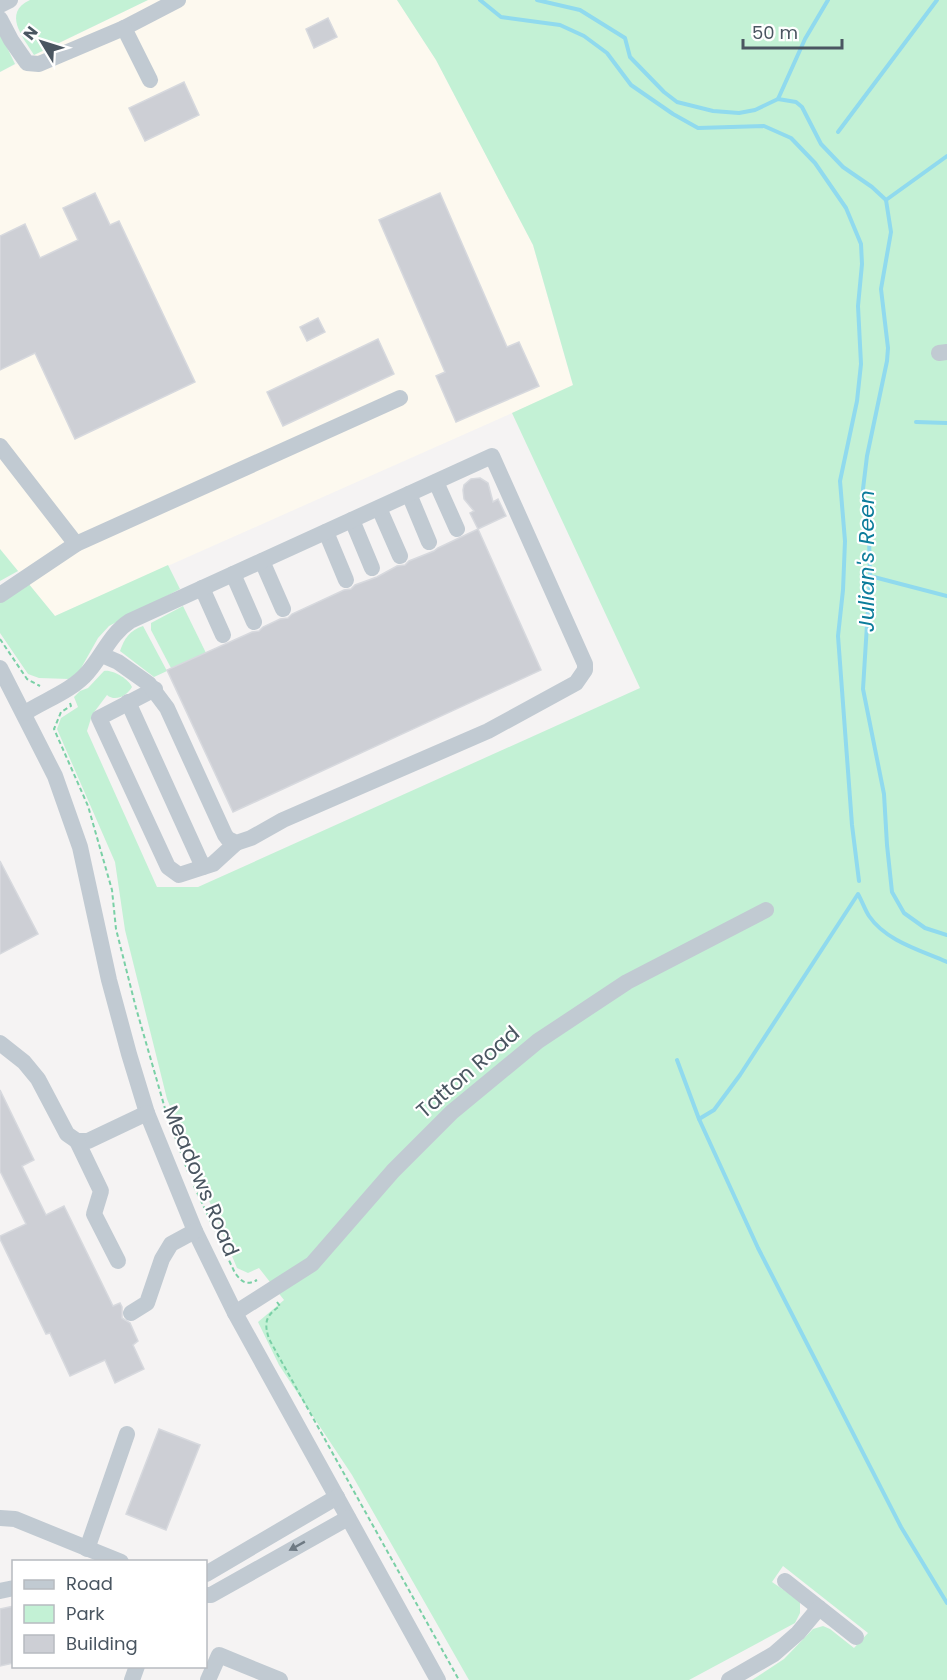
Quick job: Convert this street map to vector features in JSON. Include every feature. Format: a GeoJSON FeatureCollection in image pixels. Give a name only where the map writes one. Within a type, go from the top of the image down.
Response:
{"type":"FeatureCollection","features":[{"type":"Feature","properties":{"kind":"street"},"geometry":{"type":"LineString","coordinates":[[0,4],[10,0]]}},
{"type":"Feature","properties":{"kind":"street"},"geometry":{"type":"LineString","coordinates":[[0,19],[27,63],[39,64],[124,28],[178,0]]}},
{"type":"Feature","properties":{"kind":"street"},"geometry":{"type":"LineString","coordinates":[[124,28],[150,80]]}},
{"type":"Feature","properties":{"kind":"street"},"geometry":{"type":"LineString","coordinates":[[0,595],[76,544],[400,398]]}},
{"type":"Feature","properties":{"kind":"street"},"geometry":{"type":"LineString","coordinates":[[0,446],[76,544]]}},
{"type":"Feature","properties":{"kind":"street"},"geometry":{"type":"LineString","coordinates":[[25,713],[78,682],[102,655],[121,627],[138,617],[492,456],[585,664],[585,670],[576,683],[488,731],[236,843],[213,864],[179,875],[168,867],[99,718],[155,689]]}},
{"type":"Feature","properties":{"kind":"street"},"geometry":{"type":"LineString","coordinates":[[436,482],[457,530]]}},
{"type":"Feature","properties":{"kind":"street"},"geometry":{"type":"LineString","coordinates":[[409,494],[429,542]]}},
{"type":"Feature","properties":{"kind":"street"},"geometry":{"type":"LineString","coordinates":[[379,508],[400,556]]}},
{"type":"Feature","properties":{"kind":"street"},"geometry":{"type":"LineString","coordinates":[[352,520],[372,568]]}},
{"type":"Feature","properties":{"kind":"street"},"geometry":{"type":"LineString","coordinates":[[326,532],[346,580]]}},
{"type":"Feature","properties":{"kind":"street"},"geometry":{"type":"LineString","coordinates":[[262,561],[283,609]]}},
{"type":"Feature","properties":{"kind":"street"},"geometry":{"type":"LineString","coordinates":[[233,574],[254,622]]}},
{"type":"Feature","properties":{"kind":"street"},"geometry":{"type":"LineString","coordinates":[[202,588],[223,635]]}},
{"type":"Feature","properties":{"kind":"street"},"geometry":{"type":"LineString","coordinates":[[102,655],[118,662],[155,689],[167,708],[225,835],[236,843]]}},
{"type":"Feature","properties":{"kind":"street","name":"Meadows Road"},"geometry":{"type":"LineString","coordinates":[[0,668],[25,713],[55,776],[80,847],[109,980],[147,1113],[195,1231],[235,1313],[438,1680]]}},
{"type":"Feature","properties":{"kind":"street"},"geometry":{"type":"LineString","coordinates":[[128,702],[203,867]]}},
{"type":"Feature","properties":{"kind":"street","name":"Tatton Road"},"geometry":{"type":"LineString","coordinates":[[235,1313],[312,1264],[393,1171],[444,1121],[538,1041],[627,982],[766,910]]}},
{"type":"Feature","properties":{"kind":"street"},"geometry":{"type":"LineString","coordinates":[[0,1043],[24,1062],[38,1079],[67,1134],[77,1141],[101,1191],[94,1214],[118,1261]]}},
{"type":"Feature","properties":{"kind":"street"},"geometry":{"type":"LineString","coordinates":[[77,1141],[88,1141],[147,1113]]}},
{"type":"Feature","properties":{"kind":"street"},"geometry":{"type":"LineString","coordinates":[[131,1313],[147,1304],[162,1259],[171,1244],[195,1231]]}},
{"type":"Feature","properties":{"kind":"street"},"geometry":{"type":"LineString","coordinates":[[87,1549],[127,1434]]}},
{"type":"Feature","properties":{"kind":"street"},"geometry":{"type":"LineString","coordinates":[[207,1573],[337,1497]]}},
{"type":"Feature","properties":{"kind":"street"},"geometry":{"type":"LineString","coordinates":[[0,1518],[15,1520],[116,1560]]}},
{"type":"Feature","properties":{"kind":"street"},"geometry":{"type":"LineString","coordinates":[[207,1595],[211,1595],[348,1518]]}},
{"type":"Feature","properties":{"kind":"street"},"geometry":{"type":"LineString","coordinates":[[785,1581],[856,1637]]}},
{"type":"Feature","properties":{"kind":"street"},"geometry":{"type":"LineString","coordinates":[[729,1680],[774,1654],[819,1608]]}},
{"type":"Feature","properties":{"kind":"street"},"geometry":{"type":"LineString","coordinates":[[208,1680],[219,1655],[280,1680]]}},
{"type":"Feature","properties":{"kind":"path"},"geometry":{"type":"LineString","coordinates":[[0,639],[27,679],[41,686]]}},
{"type":"Feature","properties":{"kind":"path","name":"Meadows Road"},"geometry":{"type":"LineString","coordinates":[[71,706],[61,712],[54,729],[88,806],[112,890],[116,929],[136,1008],[166,1112],[190,1178],[235,1274],[242,1282],[250,1284],[261,1278]]}},
{"type":"Feature","properties":{"kind":"path"},"geometry":{"type":"LineString","coordinates":[[280,1306],[267,1317],[265,1325],[269,1339],[459,1680]]}},
{"type":"Feature","properties":{"kind":"shaded area"},"geometry":{"type":"Polygon","coordinates":[[[148,0],[397,0],[436,60],[533,245],[573,386],[55,616],[0,549],[0,72],[148,0]]]}},
{"type":"Feature","properties":{"kind":"green space"},"geometry":{"type":"Polygon","coordinates":[[[30,0],[148,0],[34,55],[17,26],[16,18],[22,5],[30,0]]]}},
{"type":"Feature","properties":{"kind":"green space"},"geometry":{"type":"Polygon","coordinates":[[[397,0],[947,0],[947,1680],[752,1680],[784,1659],[813,1629],[823,1626],[830,1629],[854,1648],[868,1633],[783,1566],[772,1582],[800,1601],[800,1613],[795,1623],[689,1680],[469,1680],[352,1475],[279,1365],[258,1322],[284,1300],[259,1268],[248,1273],[237,1268],[167,1099],[125,930],[115,862],[57,729],[61,718],[78,707],[74,697],[80,691],[88,688],[104,671],[116,673],[132,687],[121,697],[114,698],[107,695],[92,715],[87,731],[157,887],[198,887],[640,688],[512,413],[573,385],[533,245],[436,60],[397,0]]]}},
{"type":"Feature","properties":{"kind":"green space"},"geometry":{"type":"Polygon","coordinates":[[[0,33],[15,64],[0,72],[0,33]]]}},
{"type":"Feature","properties":{"kind":"green space"},"geometry":{"type":"Polygon","coordinates":[[[0,549],[18,571],[0,581],[0,549]]]}},
{"type":"Feature","properties":{"kind":"green space"},"geometry":{"type":"Polygon","coordinates":[[[168,565],[180,589],[109,626],[98,638],[80,670],[69,679],[39,678],[28,674],[0,633],[0,602],[28,583],[55,616],[168,565]]]}},
{"type":"Feature","properties":{"kind":"green space"},"geometry":{"type":"Polygon","coordinates":[[[183,606],[206,653],[171,668],[151,630],[151,623],[183,606]]]}},
{"type":"Feature","properties":{"kind":"green space"},"geometry":{"type":"Polygon","coordinates":[[[143,626],[167,671],[154,677],[120,651],[128,636],[143,626]]]}},
{"type":"Feature","properties":{"kind":"building"},"geometry":{"type":"Polygon","coordinates":[[[328,18],[337,37],[314,48],[306,29],[328,18]]]}},
{"type":"Feature","properties":{"kind":"building"},"geometry":{"type":"Polygon","coordinates":[[[184,82],[199,115],[145,141],[129,108],[184,82]]]}},
{"type":"Feature","properties":{"kind":"building"},"geometry":{"type":"Polygon","coordinates":[[[95,193],[110,225],[119,221],[195,382],[75,439],[35,353],[0,370],[0,236],[25,224],[40,258],[78,240],[63,208],[95,193]]]}},
{"type":"Feature","properties":{"kind":"building"},"geometry":{"type":"Polygon","coordinates":[[[440,193],[507,347],[519,342],[539,386],[456,422],[436,376],[445,372],[379,220],[440,193]]]}},
{"type":"Feature","properties":{"kind":"building"},"geometry":{"type":"Polygon","coordinates":[[[318,318],[325,332],[307,341],[300,327],[318,318]]]}},
{"type":"Feature","properties":{"kind":"building"},"geometry":{"type":"Polygon","coordinates":[[[378,339],[394,374],[283,426],[267,392],[378,339]]]}},
{"type":"Feature","properties":{"kind":"building"},"geometry":{"type":"Polygon","coordinates":[[[480,478],[488,483],[493,502],[498,499],[506,516],[478,529],[470,513],[474,511],[464,499],[463,490],[464,485],[471,479],[480,478]]]}},
{"type":"Feature","properties":{"kind":"building"},"geometry":{"type":"Polygon","coordinates":[[[478,529],[541,670],[233,812],[167,670],[252,632],[259,631],[280,619],[288,618],[292,614],[397,566],[405,565],[409,561],[478,529]]]}},
{"type":"Feature","properties":{"kind":"building"},"geometry":{"type":"Polygon","coordinates":[[[0,861],[38,934],[0,954],[0,861]]]}},
{"type":"Feature","properties":{"kind":"building"},"geometry":{"type":"Polygon","coordinates":[[[0,1090],[34,1160],[22,1166],[46,1215],[64,1206],[113,1306],[120,1303],[122,1318],[130,1323],[138,1341],[133,1345],[144,1369],[115,1383],[105,1360],[70,1376],[50,1333],[46,1334],[0,1239],[0,1236],[26,1224],[0,1171],[0,1090]]]}},
{"type":"Feature","properties":{"kind":"building"},"geometry":{"type":"Polygon","coordinates":[[[159,1429],[200,1445],[166,1530],[126,1514],[159,1429]]]}},
{"type":"Feature","properties":{"kind":"building"},"geometry":{"type":"Polygon","coordinates":[[[12,1606],[12,1663],[0,1666],[0,1609],[12,1606]]]}},
{"type":"Feature","properties":{"kind":"waterway"},"geometry":{"type":"LineString","coordinates":[[480,0],[501,17],[560,25],[584,36],[607,53],[631,85],[698,128],[764,126],[791,138],[815,163],[846,208],[861,244],[862,264],[858,306],[861,364],[857,401],[840,481],[845,541],[838,636],[852,825],[859,881]]}},
{"type":"Feature","properties":{"kind":"waterway","name":"Julian's Reen"},"geometry":{"type":"LineString","coordinates":[[537,0],[580,10],[625,38],[630,57],[677,102],[713,111],[739,113],[755,110],[778,99],[796,102],[802,107],[821,144],[843,167],[886,200],[891,232],[881,289],[888,348],[887,361],[867,456],[863,489],[869,537],[870,576],[863,689],[884,794],[892,892],[904,913],[925,928],[947,935]]}},
{"type":"Feature","properties":{"kind":"waterway"},"geometry":{"type":"LineString","coordinates":[[778,99],[805,39],[828,0]]}},
{"type":"Feature","properties":{"kind":"waterway"},"geometry":{"type":"LineString","coordinates":[[838,132],[937,0]]}},
{"type":"Feature","properties":{"kind":"waterway"},"geometry":{"type":"LineString","coordinates":[[886,200],[947,156]]}},
{"type":"Feature","properties":{"kind":"waterway"},"geometry":{"type":"LineString","coordinates":[[916,422],[947,423]]}},
{"type":"Feature","properties":{"kind":"waterway"},"geometry":{"type":"LineString","coordinates":[[870,576],[947,596]]}},
{"type":"Feature","properties":{"kind":"waterway"},"geometry":{"type":"LineString","coordinates":[[699,1119],[714,1110],[740,1075],[858,894],[869,916],[885,932],[904,944],[947,962]]}},
{"type":"Feature","properties":{"kind":"waterway"},"geometry":{"type":"LineString","coordinates":[[677,1060],[699,1119],[758,1248],[901,1527],[947,1603]]}}]}
